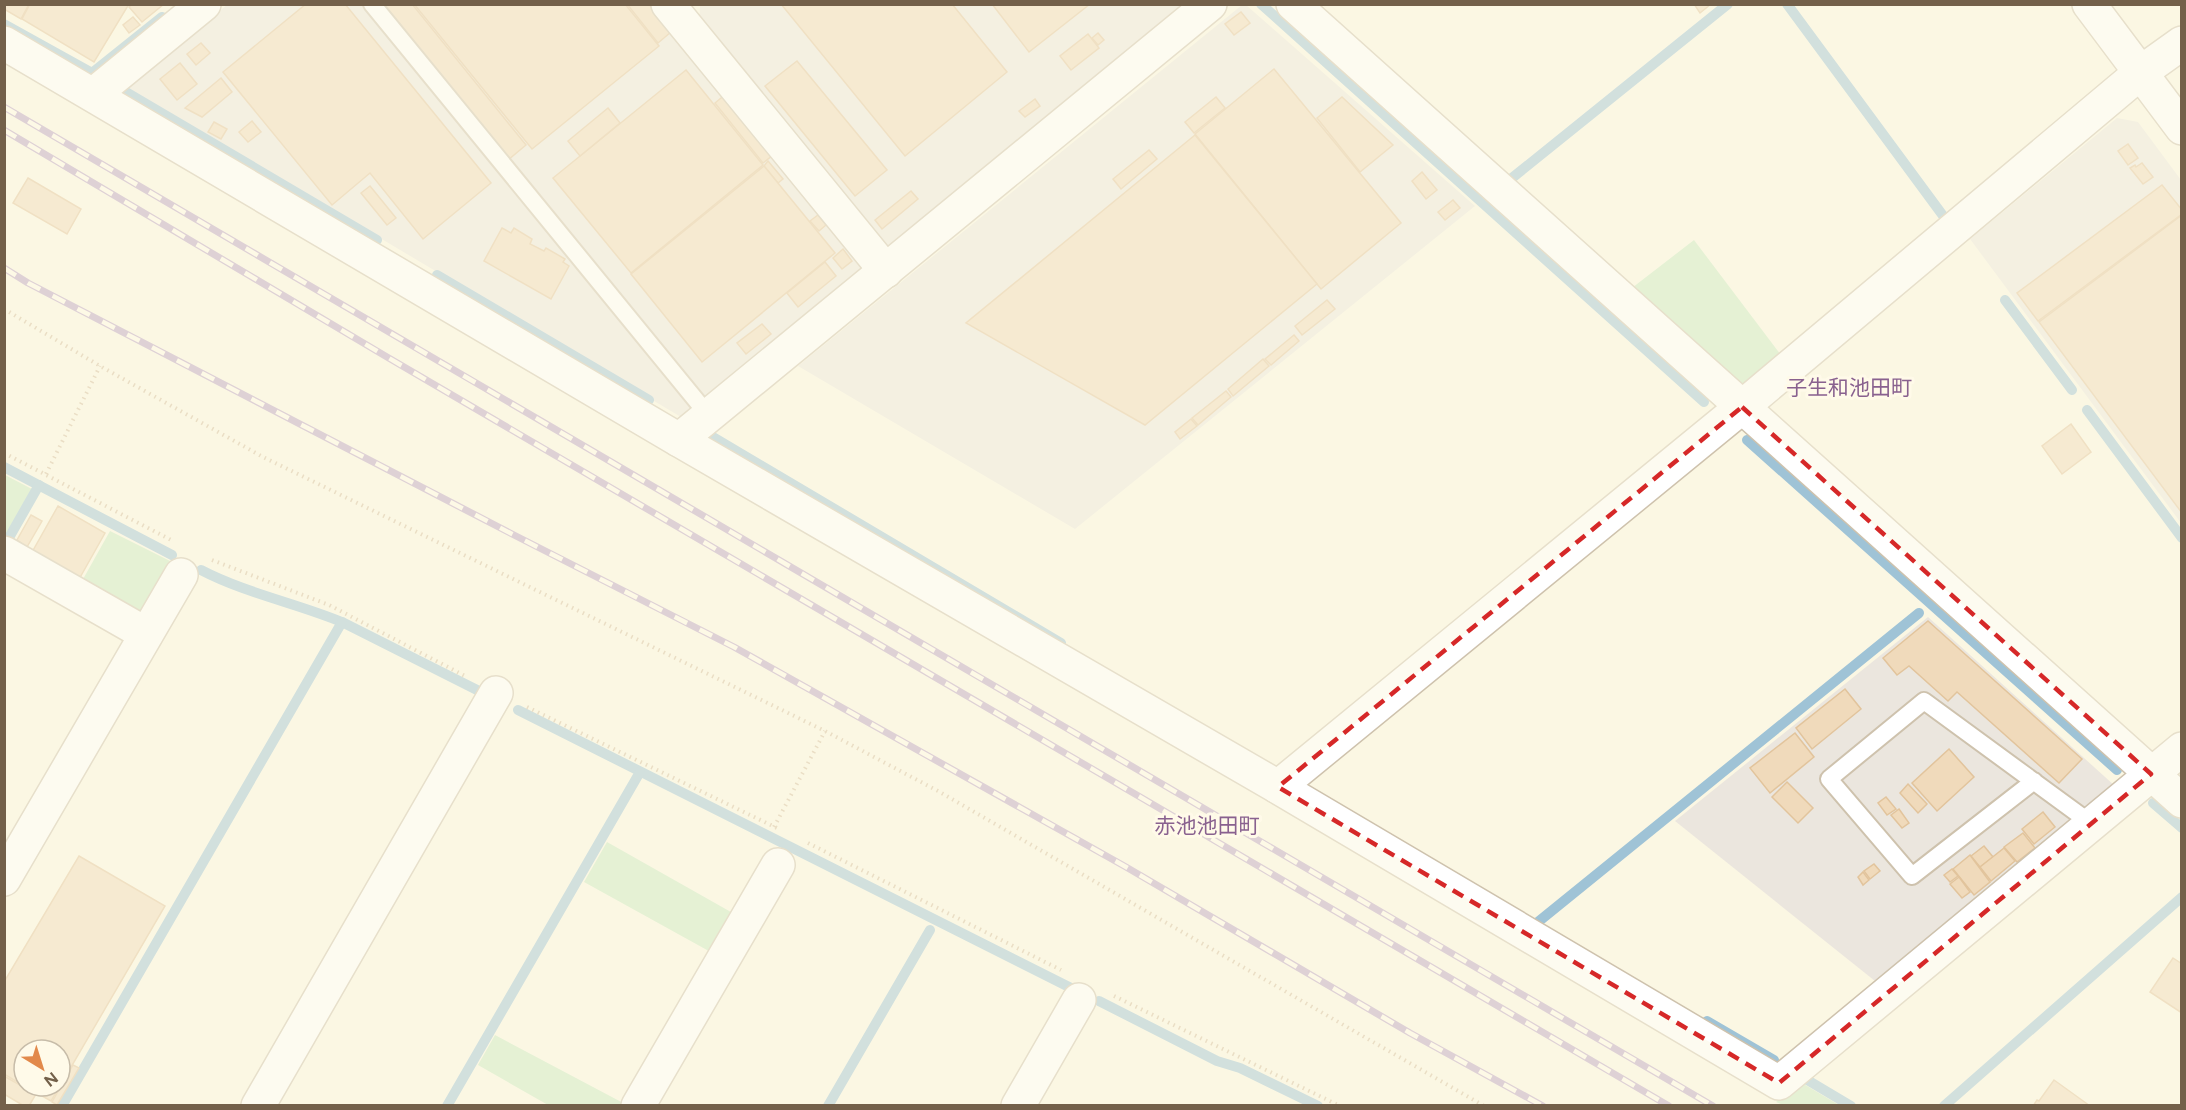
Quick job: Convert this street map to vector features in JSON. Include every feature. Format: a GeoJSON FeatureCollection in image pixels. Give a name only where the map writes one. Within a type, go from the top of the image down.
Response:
{"type":"FeatureCollection","features":[{"type":"Feature","properties":{"kind":"street"},"geometry":{"type":"LineString","coordinates":[[94,94],[204,4]]}},
{"type":"Feature","properties":{"kind":"street"},"geometry":{"type":"LineString","coordinates":[[679,440],[1210,4]]}},
{"type":"Feature","properties":{"kind":"street"},"geometry":{"type":"LineString","coordinates":[[1293,4],[2181,801]]}},
{"type":"Feature","properties":{"kind":"street"},"geometry":{"type":"LineString","coordinates":[[2089,4],[2181,128]]}},
{"type":"Feature","properties":{"kind":"street"},"geometry":{"type":"LineString","coordinates":[[671,5],[886,271]]}},
{"type":"Feature","properties":{"kind":"street"},"geometry":{"type":"LineString","coordinates":[[4,43],[679,440],[1278,787],[1779,1083],[2181,749]]}},
{"type":"Feature","properties":{"kind":"street"},"geometry":{"type":"LineString","coordinates":[[1278,787],[1742,407],[2140,73],[2181,43]]}},
{"type":"Feature","properties":{"kind":"street"},"geometry":{"type":"LineString","coordinates":[[4,553],[146,634]]}},
{"type":"Feature","properties":{"kind":"street"},"geometry":{"type":"LineString","coordinates":[[4,879],[146,634],[180,560]]}},
{"type":"Feature","properties":{"kind":"street"},"geometry":{"type":"LineString","coordinates":[[258,1106],[496,693]]}},
{"type":"Feature","properties":{"kind":"street"},"geometry":{"type":"LineString","coordinates":[[638,1106],[778,865]]}},
{"type":"Feature","properties":{"kind":"street"},"geometry":{"type":"LineString","coordinates":[[1018,1106],[1074,987]]}},
{"type":"Feature","properties":{"kind":"lane"},"geometry":{"type":"LineString","coordinates":[[372,4],[709,416]]}},
{"type":"Feature","properties":{"kind":"lane"},"geometry":{"type":"LineString","coordinates":[[2034,781],[1912,876],[1829,779],[1924,701],[2034,781],[2092,824]]}},
{"type":"Feature","properties":{"kind":"path"},"geometry":{"type":"LineString","coordinates":[[4,309],[100,366],[263,457],[825,731],[959,803],[1484,1106]]}},
{"type":"Feature","properties":{"kind":"path"},"geometry":{"type":"LineString","coordinates":[[46,474],[100,366]]}},
{"type":"Feature","properties":{"kind":"path"},"geometry":{"type":"LineString","coordinates":[[4,453],[46,474],[180,560]]}},
{"type":"Feature","properties":{"kind":"path"},"geometry":{"type":"LineString","coordinates":[[211,560],[330,605],[496,693],[784,832]]}},
{"type":"Feature","properties":{"kind":"path"},"geometry":{"type":"LineString","coordinates":[[774,826],[825,731]]}},
{"type":"Feature","properties":{"kind":"path"},"geometry":{"type":"LineString","coordinates":[[805,842],[1074,987]]}},
{"type":"Feature","properties":{"kind":"path"},"geometry":{"type":"LineString","coordinates":[[1111,995],[1340,1106]]}},
{"type":"Feature","properties":{"kind":"highlighted area"},"geometry":{"type":"Polygon","coordinates":[[[1742,407],[2151,774],[1779,1083],[1278,787],[1742,407]]]}},
{"type":"Feature","properties":{"kind":"shaded area"},"geometry":{"type":"Polygon","coordinates":[[[227,5],[655,5],[864,259],[863,271],[681,417],[126,87],[227,5]]]}},
{"type":"Feature","properties":{"kind":"shaded area"},"geometry":{"type":"Polygon","coordinates":[[[1182,5],[883,252],[699,29],[700,6],[1182,5]]]}},
{"type":"Feature","properties":{"kind":"shaded area"},"geometry":{"type":"Polygon","coordinates":[[[1242,5],[1246,5],[1475,206],[1075,529],[798,366],[1242,5]]]}},
{"type":"Feature","properties":{"kind":"shaded area"},"geometry":{"type":"Polygon","coordinates":[[[2117,118],[2138,122],[2181,180],[2181,523],[1970,239],[2117,118]]]}},
{"type":"Feature","properties":{"kind":"shaded area"},"geometry":{"type":"Polygon","coordinates":[[[1928,617],[2115,786],[1875,981],[1675,821],[1928,617]]]}},
{"type":"Feature","properties":{"kind":"green space"},"geometry":{"type":"Polygon","coordinates":[[[1694,240],[1784,359],[1756,381],[1740,385],[1628,291],[1694,240]]]}},
{"type":"Feature","properties":{"kind":"green space"},"geometry":{"type":"Polygon","coordinates":[[[5,475],[32,489],[5,539],[5,475]]]}},
{"type":"Feature","properties":{"kind":"green space"},"geometry":{"type":"Polygon","coordinates":[[[110,531],[176,564],[141,624],[78,588],[110,531]]]}},
{"type":"Feature","properties":{"kind":"green space"},"geometry":{"type":"Polygon","coordinates":[[[607,842],[738,916],[716,955],[584,882],[607,842]]]}},
{"type":"Feature","properties":{"kind":"green space"},"geometry":{"type":"Polygon","coordinates":[[[495,1035],[627,1105],[548,1105],[478,1065],[495,1035]]]}},
{"type":"Feature","properties":{"kind":"green space"},"geometry":{"type":"Polygon","coordinates":[[[1802,1083],[1839,1105],[1783,1105],[1776,1102],[1802,1083]]]}},
{"type":"Feature","properties":{"kind":"building"},"geometry":{"type":"Polygon","coordinates":[[[4,4],[29,4],[21,19],[4,9],[4,4]]]}},
{"type":"Feature","properties":{"kind":"building"},"geometry":{"type":"Polygon","coordinates":[[[30,4],[129,4],[94,62],[22,19],[30,4]]]}},
{"type":"Feature","properties":{"kind":"building"},"geometry":{"type":"Polygon","coordinates":[[[132,4],[164,4],[142,22],[129,7],[132,4]]]}},
{"type":"Feature","properties":{"kind":"building"},"geometry":{"type":"Polygon","coordinates":[[[306,4],[345,4],[491,183],[423,239],[370,173],[332,205],[223,72],[306,4]]]}},
{"type":"Feature","properties":{"kind":"building"},"geometry":{"type":"Polygon","coordinates":[[[381,4],[412,4],[526,145],[508,160],[381,4]]]}},
{"type":"Feature","properties":{"kind":"building"},"geometry":{"type":"Polygon","coordinates":[[[414,4],[625,4],[659,46],[532,149],[414,4]]]}},
{"type":"Feature","properties":{"kind":"building"},"geometry":{"type":"Polygon","coordinates":[[[627,4],[649,4],[671,32],[658,43],[627,4]]]}},
{"type":"Feature","properties":{"kind":"building"},"geometry":{"type":"Polygon","coordinates":[[[781,4],[952,4],[1007,72],[905,156],[781,4]]]}},
{"type":"Feature","properties":{"kind":"building"},"geometry":{"type":"Polygon","coordinates":[[[992,4],[1090,4],[1029,52],[992,4]]]}},
{"type":"Feature","properties":{"kind":"building"},"geometry":{"type":"Polygon","coordinates":[[[1694,4],[1711,4],[1700,13],[1694,4]]]}},
{"type":"Feature","properties":{"kind":"building"},"geometry":{"type":"Polygon","coordinates":[[[1241,12],[1250,23],[1234,35],[1225,24],[1241,12]]]}},
{"type":"Feature","properties":{"kind":"building"},"geometry":{"type":"Polygon","coordinates":[[[133,17],[140,25],[129,33],[123,25],[133,17]]]}},
{"type":"Feature","properties":{"kind":"building"},"geometry":{"type":"Polygon","coordinates":[[[1098,33],[1104,40],[1098,45],[1092,38],[1098,33]]]}},
{"type":"Feature","properties":{"kind":"building"},"geometry":{"type":"Polygon","coordinates":[[[1088,34],[1099,48],[1071,70],[1060,56],[1088,34]]]}},
{"type":"Feature","properties":{"kind":"building"},"geometry":{"type":"Polygon","coordinates":[[[201,43],[210,53],[196,65],[187,54],[201,43]]]}},
{"type":"Feature","properties":{"kind":"building"},"geometry":{"type":"Polygon","coordinates":[[[797,61],[887,170],[855,196],[765,86],[797,61]]]}},
{"type":"Feature","properties":{"kind":"building"},"geometry":{"type":"Polygon","coordinates":[[[180,63],[197,84],[177,100],[160,79],[180,63]]]}},
{"type":"Feature","properties":{"kind":"building"},"geometry":{"type":"Polygon","coordinates":[[[1274,69],[1401,223],[1321,289],[1195,134],[1274,69]]]}},
{"type":"Feature","properties":{"kind":"building"},"geometry":{"type":"Polygon","coordinates":[[[686,70],[763,165],[631,273],[553,178],[686,70]]]}},
{"type":"Feature","properties":{"kind":"building"},"geometry":{"type":"Polygon","coordinates":[[[221,78],[232,92],[202,117],[185,108],[221,78]]]}},
{"type":"Feature","properties":{"kind":"building"},"geometry":{"type":"Polygon","coordinates":[[[727,93],[773,155],[763,163],[715,103],[727,93]]]}},
{"type":"Feature","properties":{"kind":"building"},"geometry":{"type":"Polygon","coordinates":[[[1216,97],[1225,108],[1194,133],[1185,122],[1216,97]]]}},
{"type":"Feature","properties":{"kind":"building"},"geometry":{"type":"Polygon","coordinates":[[[1342,97],[1393,145],[1360,172],[1317,118],[1342,97]]]}},
{"type":"Feature","properties":{"kind":"building"},"geometry":{"type":"Polygon","coordinates":[[[1035,99],[1040,106],[1025,117],[1019,111],[1035,99]]]}},
{"type":"Feature","properties":{"kind":"building"},"geometry":{"type":"Polygon","coordinates":[[[608,108],[620,123],[580,156],[568,141],[608,108]]]}},
{"type":"Feature","properties":{"kind":"building"},"geometry":{"type":"Polygon","coordinates":[[[252,121],[261,132],[248,142],[239,132],[252,121]]]}},
{"type":"Feature","properties":{"kind":"building"},"geometry":{"type":"Polygon","coordinates":[[[214,122],[227,129],[221,139],[208,132],[214,122]]]}},
{"type":"Feature","properties":{"kind":"building"},"geometry":{"type":"Polygon","coordinates":[[[1195,135],[1317,284],[1145,425],[966,323],[1195,135]]]}},
{"type":"Feature","properties":{"kind":"building"},"geometry":{"type":"Polygon","coordinates":[[[2128,144],[2138,158],[2128,165],[2118,151],[2128,144]]]}},
{"type":"Feature","properties":{"kind":"building"},"geometry":{"type":"Polygon","coordinates":[[[1149,150],[1157,159],[1121,189],[1113,179],[1149,150]]]}},
{"type":"Feature","properties":{"kind":"building"},"geometry":{"type":"Polygon","coordinates":[[[768,161],[783,179],[778,183],[764,166],[768,161]]]}},
{"type":"Feature","properties":{"kind":"building"},"geometry":{"type":"Polygon","coordinates":[[[2142,163],[2153,177],[2143,184],[2130,168],[2142,163]]]}},
{"type":"Feature","properties":{"kind":"building"},"geometry":{"type":"Polygon","coordinates":[[[764,166],[835,253],[702,362],[631,274],[764,166]]]}},
{"type":"Feature","properties":{"kind":"building"},"geometry":{"type":"Polygon","coordinates":[[[1422,172],[1437,190],[1426,199],[1412,181],[1422,172]]]}},
{"type":"Feature","properties":{"kind":"building"},"geometry":{"type":"Polygon","coordinates":[[[28,178],[81,209],[67,234],[13,203],[28,178]]]}},
{"type":"Feature","properties":{"kind":"building"},"geometry":{"type":"Polygon","coordinates":[[[2162,185],[2182,210],[2182,214],[2038,321],[2017,293],[2162,185]]]}},
{"type":"Feature","properties":{"kind":"building"},"geometry":{"type":"Polygon","coordinates":[[[370,186],[396,218],[387,225],[361,193],[370,186]]]}},
{"type":"Feature","properties":{"kind":"building"},"geometry":{"type":"Polygon","coordinates":[[[911,191],[918,199],[882,229],[875,220],[911,191]]]}},
{"type":"Feature","properties":{"kind":"building"},"geometry":{"type":"Polygon","coordinates":[[[1453,200],[1460,208],[1445,220],[1438,212],[1453,200]]]}},
{"type":"Feature","properties":{"kind":"building"},"geometry":{"type":"Polygon","coordinates":[[[818,215],[826,225],[819,231],[810,221],[818,215]]]}},
{"type":"Feature","properties":{"kind":"building"},"geometry":{"type":"Polygon","coordinates":[[[2182,215],[2182,513],[2039,322],[2182,215]]]}},
{"type":"Feature","properties":{"kind":"building"},"geometry":{"type":"Polygon","coordinates":[[[502,228],[511,233],[514,228],[532,239],[530,244],[544,251],[546,248],[565,259],[563,262],[569,266],[551,299],[484,261],[502,228]]]}},
{"type":"Feature","properties":{"kind":"building"},"geometry":{"type":"Polygon","coordinates":[[[843,249],[852,261],[842,269],[833,258],[843,249]]]}},
{"type":"Feature","properties":{"kind":"building"},"geometry":{"type":"Polygon","coordinates":[[[825,262],[836,276],[798,307],[787,293],[825,262]]]}},
{"type":"Feature","properties":{"kind":"building"},"geometry":{"type":"Polygon","coordinates":[[[1327,300],[1335,309],[1302,335],[1295,326],[1327,300]]]}},
{"type":"Feature","properties":{"kind":"building"},"geometry":{"type":"Polygon","coordinates":[[[762,324],[771,334],[746,354],[737,343],[762,324]]]}},
{"type":"Feature","properties":{"kind":"building"},"geometry":{"type":"Polygon","coordinates":[[[1294,335],[1299,341],[1271,365],[1265,359],[1294,335]]]}},
{"type":"Feature","properties":{"kind":"building"},"geometry":{"type":"Polygon","coordinates":[[[1263,359],[1269,366],[1233,396],[1228,389],[1263,359]]]}},
{"type":"Feature","properties":{"kind":"building"},"geometry":{"type":"Polygon","coordinates":[[[1226,391],[1231,397],[1198,425],[1192,418],[1226,391]]]}},
{"type":"Feature","properties":{"kind":"building"},"geometry":{"type":"Polygon","coordinates":[[[1191,419],[1197,426],[1180,439],[1175,432],[1191,419]]]}},
{"type":"Feature","properties":{"kind":"building"},"geometry":{"type":"Polygon","coordinates":[[[2071,424],[2091,452],[2062,474],[2042,446],[2071,424]]]}},
{"type":"Feature","properties":{"kind":"building"},"geometry":{"type":"Polygon","coordinates":[[[58,506],[105,533],[78,581],[31,554],[58,506]]]}},
{"type":"Feature","properties":{"kind":"building"},"geometry":{"type":"Polygon","coordinates":[[[31,515],[42,521],[27,547],[17,540],[31,515]]]}},
{"type":"Feature","properties":{"kind":"building"},"geometry":{"type":"Polygon","coordinates":[[[1928,621],[2082,759],[2059,783],[1957,692],[1948,701],[1909,666],[1897,675],[1883,658],[1928,621]]]}},
{"type":"Feature","properties":{"kind":"building"},"geometry":{"type":"Polygon","coordinates":[[[1845,689],[1861,709],[1812,749],[1796,728],[1845,689]]]}},
{"type":"Feature","properties":{"kind":"building"},"geometry":{"type":"Polygon","coordinates":[[[1795,733],[1814,757],[1770,793],[1750,768],[1795,733]]]}},
{"type":"Feature","properties":{"kind":"building"},"geometry":{"type":"Polygon","coordinates":[[[1949,749],[1974,777],[1937,811],[1912,783],[1949,749]]]}},
{"type":"Feature","properties":{"kind":"building"},"geometry":{"type":"Polygon","coordinates":[[[1787,782],[1813,808],[1798,823],[1772,797],[1787,782]]]}},
{"type":"Feature","properties":{"kind":"building"},"geometry":{"type":"Polygon","coordinates":[[[1908,784],[1927,804],[1918,813],[1900,793],[1908,784]]]}},
{"type":"Feature","properties":{"kind":"building"},"geometry":{"type":"Polygon","coordinates":[[[1886,797],[1896,809],[1887,815],[1878,803],[1886,797]]]}},
{"type":"Feature","properties":{"kind":"building"},"geometry":{"type":"Polygon","coordinates":[[[1899,809],[1909,823],[1902,828],[1891,815],[1899,809]]]}},
{"type":"Feature","properties":{"kind":"building"},"geometry":{"type":"Polygon","coordinates":[[[2043,812],[2055,827],[2034,844],[2022,829],[2043,812]]]}},
{"type":"Feature","properties":{"kind":"building"},"geometry":{"type":"Polygon","coordinates":[[[2023,833],[2035,848],[2017,862],[2004,847],[2023,833]]]}},
{"type":"Feature","properties":{"kind":"building"},"geometry":{"type":"Polygon","coordinates":[[[1984,846],[1993,857],[1980,867],[1971,856],[1984,846]]]}},
{"type":"Feature","properties":{"kind":"building"},"geometry":{"type":"Polygon","coordinates":[[[2004,848],[2015,861],[1991,881],[1980,867],[2004,848]]]}},
{"type":"Feature","properties":{"kind":"building"},"geometry":{"type":"Polygon","coordinates":[[[1970,855],[1990,882],[1974,895],[1953,869],[1970,855]]]}},
{"type":"Feature","properties":{"kind":"building"},"geometry":{"type":"Polygon","coordinates":[[[79,856],[165,906],[72,1065],[72,1038],[12,1038],[12,1079],[4,1074],[4,982],[79,856]]]}},
{"type":"Feature","properties":{"kind":"building"},"geometry":{"type":"Polygon","coordinates":[[[1874,864],[1880,871],[1870,879],[1864,871],[1874,864]]]}},
{"type":"Feature","properties":{"kind":"building"},"geometry":{"type":"Polygon","coordinates":[[[1952,869],[1958,876],[1950,882],[1944,875],[1952,869]]]}},
{"type":"Feature","properties":{"kind":"building"},"geometry":{"type":"Polygon","coordinates":[[[1863,872],[1869,880],[1863,885],[1858,877],[1863,872]]]}},
{"type":"Feature","properties":{"kind":"building"},"geometry":{"type":"Polygon","coordinates":[[[1959,877],[1970,892],[1962,898],[1950,884],[1959,877]]]}},
{"type":"Feature","properties":{"kind":"building"},"geometry":{"type":"Polygon","coordinates":[[[2173,958],[2182,964],[2182,1013],[2150,992],[2173,958]]]}},
{"type":"Feature","properties":{"kind":"building"},"geometry":{"type":"Polygon","coordinates":[[[73,1065],[79,1068],[72,1080],[73,1065]]]}},
{"type":"Feature","properties":{"kind":"building"},"geometry":{"type":"Polygon","coordinates":[[[4,1076],[12,1080],[12,1098],[34,1098],[29,1106],[24,1106],[4,1094],[4,1076]]]}},
{"type":"Feature","properties":{"kind":"building"},"geometry":{"type":"Polygon","coordinates":[[[2054,1080],[2090,1106],[2033,1106],[2054,1080]]]}},
{"type":"Feature","properties":{"kind":"building"},"geometry":{"type":"Polygon","coordinates":[[[54,1098],[61,1098],[57,1105],[52,1102],[54,1098]]]}},
{"type":"Feature","properties":{"kind":"waterway"},"geometry":{"type":"LineString","coordinates":[[1261,4],[1704,402]]}},
{"type":"Feature","properties":{"kind":"waterway"},"geometry":{"type":"LineString","coordinates":[[1512,178],[1728,4]]}},
{"type":"Feature","properties":{"kind":"waterway"},"geometry":{"type":"LineString","coordinates":[[1787,4],[1944,217]]}},
{"type":"Feature","properties":{"kind":"waterway"},"geometry":{"type":"LineString","coordinates":[[92,73],[162,17]]}},
{"type":"Feature","properties":{"kind":"waterway"},"geometry":{"type":"LineString","coordinates":[[4,24],[96,75]]}},
{"type":"Feature","properties":{"kind":"waterway"},"geometry":{"type":"LineString","coordinates":[[126,92],[377,240]]}},
{"type":"Feature","properties":{"kind":"waterway"},"geometry":{"type":"LineString","coordinates":[[437,275],[649,400]]}},
{"type":"Feature","properties":{"kind":"waterway"},"geometry":{"type":"LineString","coordinates":[[2005,300],[2072,390]]}},
{"type":"Feature","properties":{"kind":"waterway"},"geometry":{"type":"LineString","coordinates":[[2087,410],[2182,538]]}},
{"type":"Feature","properties":{"kind":"waterway"},"geometry":{"type":"LineString","coordinates":[[713,437],[1061,643]]}},
{"type":"Feature","properties":{"kind":"waterway"},"geometry":{"type":"LineString","coordinates":[[1747,440],[2117,770]]}},
{"type":"Feature","properties":{"kind":"waterway"},"geometry":{"type":"LineString","coordinates":[[4,467],[172,555]]}},
{"type":"Feature","properties":{"kind":"waterway"},"geometry":{"type":"LineString","coordinates":[[6,543],[39,485]]}},
{"type":"Feature","properties":{"kind":"waterway"},"geometry":{"type":"LineString","coordinates":[[201,570],[253,592],[342,622],[485,694]]}},
{"type":"Feature","properties":{"kind":"waterway"},"geometry":{"type":"LineString","coordinates":[[1538,922],[1919,613]]}},
{"type":"Feature","properties":{"kind":"waterway"},"geometry":{"type":"LineString","coordinates":[[62,1106],[342,622]]}},
{"type":"Feature","properties":{"kind":"waterway"},"geometry":{"type":"LineString","coordinates":[[518,710],[1071,988]]}},
{"type":"Feature","properties":{"kind":"waterway"},"geometry":{"type":"LineString","coordinates":[[447,1106],[640,772]]}},
{"type":"Feature","properties":{"kind":"waterway"},"geometry":{"type":"LineString","coordinates":[[2153,803],[2182,828]]}},
{"type":"Feature","properties":{"kind":"waterway"},"geometry":{"type":"LineString","coordinates":[[1944,1106],[2182,897]]}},
{"type":"Feature","properties":{"kind":"waterway"},"geometry":{"type":"LineString","coordinates":[[828,1106],[930,930]]}},
{"type":"Feature","properties":{"kind":"waterway"},"geometry":{"type":"LineString","coordinates":[[1099,1001],[1217,1061],[1240,1068],[1318,1106]]}},
{"type":"Feature","properties":{"kind":"waterway"},"geometry":{"type":"LineString","coordinates":[[1707,1021],[1774,1060]]}},
{"type":"Feature","properties":{"kind":"waterway"},"geometry":{"type":"LineString","coordinates":[[1804,1078],[1851,1106]]}},
{"type":"Feature","properties":{"kind":"railway"},"geometry":{"type":"LineString","coordinates":[[4,107],[1713,1106]]}},
{"type":"Feature","properties":{"kind":"railway"},"geometry":{"type":"LineString","coordinates":[[4,130],[387,357],[1669,1106]]}},
{"type":"Feature","properties":{"kind":"railway"},"geometry":{"type":"LineString","coordinates":[[4,268],[28,283],[734,647],[1126,867],[1410,1033],[1543,1106]]}},
{"type":"Feature","properties":{"kind":"district","name":"子生和池田町"},"geometry":{"type":"Point","coordinates":[1849,387]}},
{"type":"Feature","properties":{"kind":"district","name":"赤池池田町"},"geometry":{"type":"Point","coordinates":[1207,825]}}]}
